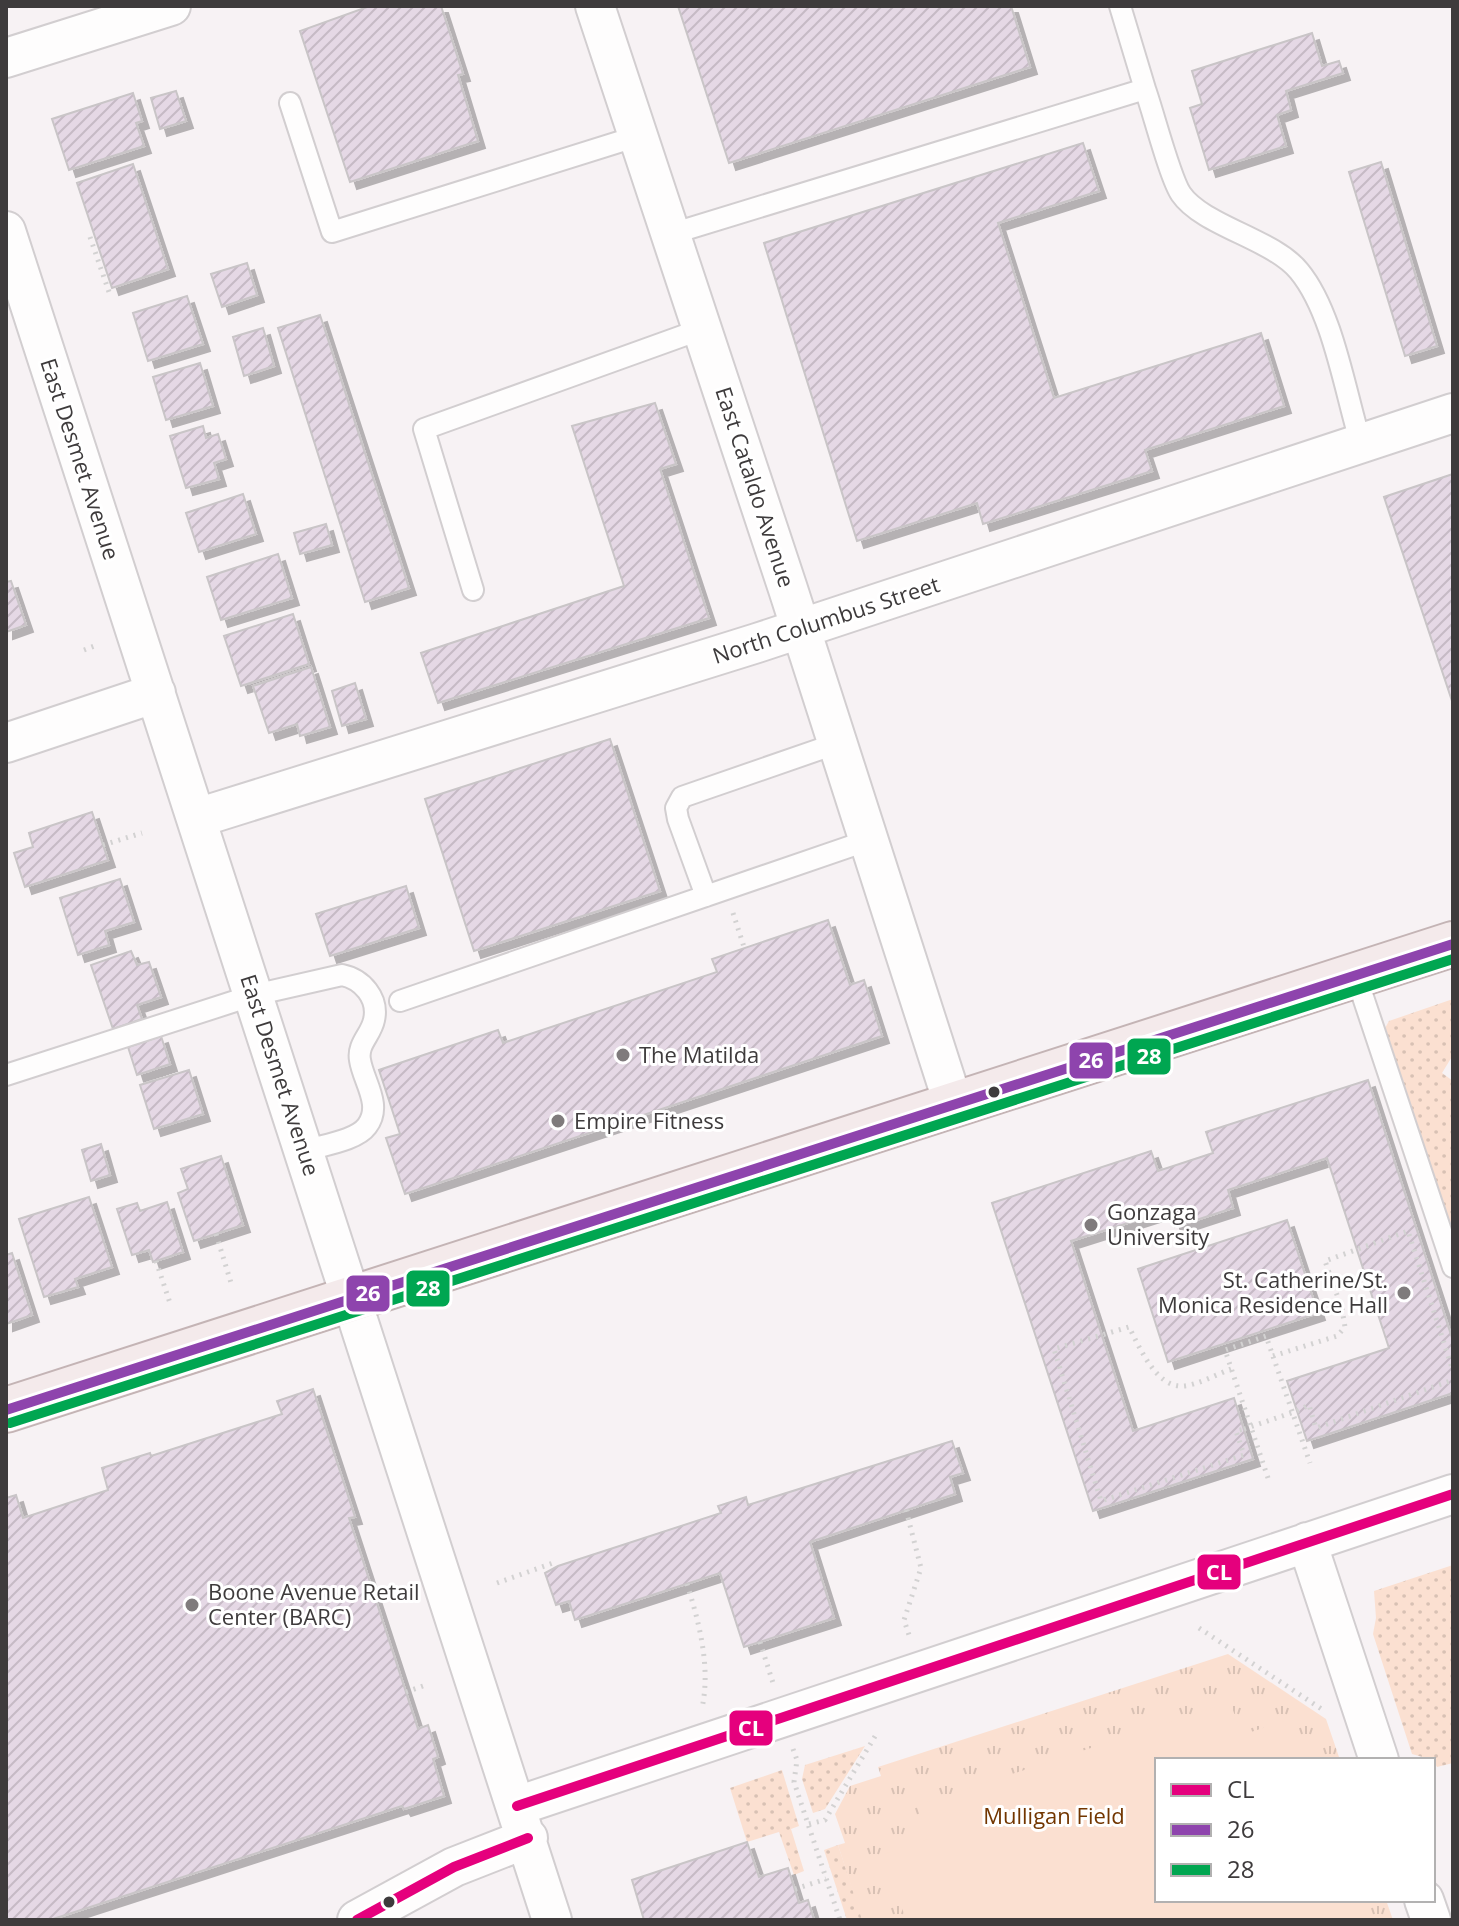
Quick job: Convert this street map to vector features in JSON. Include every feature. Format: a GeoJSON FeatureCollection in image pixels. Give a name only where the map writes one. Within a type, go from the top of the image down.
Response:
{"type":"FeatureCollection","features":[{"type":"Feature","properties":{"kind":"main road"},"geometry":{"type":"LineString","coordinates":[[6,1410],[1453,944]]}},
{"type":"Feature","properties":{"kind":"street"},"geometry":{"type":"LineString","coordinates":[[6,58],[171,6]]}},
{"type":"Feature","properties":{"kind":"street","name":"East Cataldo Avenue"},"geometry":{"type":"LineString","coordinates":[[595,6],[801,629],[954,1106]]}},
{"type":"Feature","properties":{"kind":"street","name":"East Desmet Avenue"},"geometry":{"type":"LineString","coordinates":[[6,231],[552,1920]]}},
{"type":"Feature","properties":{"kind":"street","name":"North Columbus Street"},"geometry":{"type":"LineString","coordinates":[[197,818],[801,629],[1453,413]]}},
{"type":"Feature","properties":{"kind":"street"},"geometry":{"type":"LineString","coordinates":[[6,743],[156,693]]}},
{"type":"Feature","properties":{"kind":"street"},"geometry":{"type":"LineString","coordinates":[[357,1920],[454,1867],[522,1822],[780,1702],[1307,1542],[1453,1494]]}},
{"type":"Feature","properties":{"kind":"street"},"geometry":{"type":"LineString","coordinates":[[1307,1542],[1378,1758]]}},
{"type":"Feature","properties":{"kind":"lane"},"geometry":{"type":"LineString","coordinates":[[1120,6],[1181,194],[1209,216],[1252,238],[1298,270],[1323,313],[1361,444]]}},
{"type":"Feature","properties":{"kind":"lane"},"geometry":{"type":"LineString","coordinates":[[671,234],[1145,89]]}},
{"type":"Feature","properties":{"kind":"lane"},"geometry":{"type":"LineString","coordinates":[[290,103],[332,232],[638,136]]}},
{"type":"Feature","properties":{"kind":"lane"},"geometry":{"type":"LineString","coordinates":[[473,590],[424,429],[702,329]]}},
{"type":"Feature","properties":{"kind":"lane"},"geometry":{"type":"LineString","coordinates":[[706,896],[678,819],[676,808],[682,797],[838,743]]}},
{"type":"Feature","properties":{"kind":"lane"},"geometry":{"type":"LineString","coordinates":[[400,1001],[869,840]]}},
{"type":"Feature","properties":{"kind":"lane"},"geometry":{"type":"LineString","coordinates":[[6,1075],[254,995],[342,975],[355,978],[365,986],[375,1010],[374,1023],[359,1051],[373,1102],[373,1115],[367,1127],[356,1134],[304,1151]]}},
{"type":"Feature","properties":{"kind":"lane"},"geometry":{"type":"LineString","coordinates":[[1356,976],[1453,1267]]}},
{"type":"Feature","properties":{"kind":"path"},"geometry":{"type":"LineString","coordinates":[[90,237],[109,292]]}},
{"type":"Feature","properties":{"kind":"path"},"geometry":{"type":"LineString","coordinates":[[84,650],[97,645]]}},
{"type":"Feature","properties":{"kind":"path"},"geometry":{"type":"LineString","coordinates":[[103,845],[142,833]]}},
{"type":"Feature","properties":{"kind":"path"},"geometry":{"type":"LineString","coordinates":[[733,913],[744,947]]}},
{"type":"Feature","properties":{"kind":"path"},"geometry":{"type":"LineString","coordinates":[[1273,1356],[1337,1336],[1345,1327],[1325,1261],[1408,1231],[1453,1371]]}},
{"type":"Feature","properties":{"kind":"path"},"geometry":{"type":"LineString","coordinates":[[216,1234],[232,1286]]}},
{"type":"Feature","properties":{"kind":"path"},"geometry":{"type":"LineString","coordinates":[[156,1261],[171,1306]]}},
{"type":"Feature","properties":{"kind":"path"},"geometry":{"type":"LineString","coordinates":[[1231,1369],[1183,1386],[1168,1383],[1149,1363],[1129,1327],[1054,1349],[1101,1501],[1244,1455],[1236,1431],[1309,1405],[1316,1428],[1453,1380]]}},
{"type":"Feature","properties":{"kind":"path"},"geometry":{"type":"LineString","coordinates":[[1268,1478],[1225,1350],[1266,1336],[1310,1463]]}},
{"type":"Feature","properties":{"kind":"path"},"geometry":{"type":"LineString","coordinates":[[906,1510],[921,1568],[904,1620],[912,1643]]}},
{"type":"Feature","properties":{"kind":"path"},"geometry":{"type":"LineString","coordinates":[[497,1583],[553,1563]]}},
{"type":"Feature","properties":{"kind":"path"},"geometry":{"type":"LineString","coordinates":[[687,1584],[699,1622],[703,1656],[705,1694],[700,1716]]}},
{"type":"Feature","properties":{"kind":"path"},"geometry":{"type":"LineString","coordinates":[[1199,1628],[1330,1714]]}},
{"type":"Feature","properties":{"kind":"path"},"geometry":{"type":"LineString","coordinates":[[760,1642],[797,1760],[794,1782],[840,1920]]}},
{"type":"Feature","properties":{"kind":"path"},"geometry":{"type":"LineString","coordinates":[[406,1692],[423,1686]]}},
{"type":"Feature","properties":{"kind":"path"},"geometry":{"type":"LineString","coordinates":[[809,1824],[825,1820],[877,1733]]}},
{"type":"Feature","properties":{"kind":"path"},"geometry":{"type":"LineString","coordinates":[[795,1889],[826,1879]]}},
{"type":"Feature","properties":{"kind":"green space"},"geometry":{"type":"Polygon","coordinates":[[[1453,999],[1453,1055],[1442,1073],[1453,1081],[1453,1232],[1384,1030],[1389,1021],[1453,999]]]}},
{"type":"Feature","properties":{"kind":"green space"},"geometry":{"type":"Polygon","coordinates":[[[1453,1565],[1453,1763],[1437,1767],[1435,1758],[1412,1754],[1373,1634],[1376,1618],[1374,1591],[1453,1565]]]}},
{"type":"Feature","properties":{"kind":"green space","name":"Mulligan Field"},"geometry":{"type":"Polygon","coordinates":[[[1228,1654],[1326,1719],[1339,1758],[1155,1758],[1155,1902],[1387,1902],[1393,1920],[862,1920],[838,1845],[845,1843],[835,1814],[850,1786],[881,1776],[878,1767],[1228,1654]]]}},
{"type":"Feature","properties":{"kind":"green space"},"geometry":{"type":"Polygon","coordinates":[[[1230,1702],[1242,1735],[1284,1721],[1296,1758],[1155,1758],[1155,1902],[1344,1902],[1350,1920],[906,1920],[884,1854],[928,1839],[918,1805],[1230,1702]]]}},
{"type":"Feature","properties":{"kind":"green space"},"geometry":{"type":"Polygon","coordinates":[[[865,1746],[825,1809],[813,1813],[802,1779],[805,1765],[865,1746]]]}},
{"type":"Feature","properties":{"kind":"green space"},"geometry":{"type":"Polygon","coordinates":[[[782,1770],[799,1826],[791,1829],[804,1871],[794,1875],[779,1832],[747,1842],[730,1788],[782,1770]]]}},
{"type":"Feature","properties":{"kind":"green space"},"geometry":{"type":"Polygon","coordinates":[[[838,1845],[863,1920],[847,1920],[824,1850],[838,1845]]]}},
{"type":"Feature","properties":{"kind":"building"},"geometry":{"type":"Polygon","coordinates":[[[370,6],[441,6],[463,74],[458,75],[478,141],[350,182],[300,31],[370,6]]]}},
{"type":"Feature","properties":{"kind":"building"},"geometry":{"type":"Polygon","coordinates":[[[678,6],[1011,6],[1030,67],[729,163],[678,6]]]}},
{"type":"Feature","properties":{"kind":"building"},"geometry":{"type":"Polygon","coordinates":[[[1312,33],[1322,66],[1339,61],[1343,73],[1286,91],[1291,110],[1277,115],[1286,146],[1209,170],[1190,108],[1202,104],[1192,71],[1312,33]]]}},
{"type":"Feature","properties":{"kind":"building"},"geometry":{"type":"Polygon","coordinates":[[[176,91],[186,121],[160,129],[151,98],[176,91]]]}},
{"type":"Feature","properties":{"kind":"building"},"geometry":{"type":"Polygon","coordinates":[[[133,93],[142,121],[136,123],[144,146],[69,170],[52,119],[133,93]]]}},
{"type":"Feature","properties":{"kind":"building"},"geometry":{"type":"Polygon","coordinates":[[[1083,143],[1099,191],[998,223],[1054,398],[1261,333],[1284,406],[1145,450],[1152,471],[983,524],[977,503],[857,541],[764,243],[1083,143]]]}},
{"type":"Feature","properties":{"kind":"building"},"geometry":{"type":"Polygon","coordinates":[[[1381,162],[1437,346],[1405,356],[1349,172],[1381,162]]]}},
{"type":"Feature","properties":{"kind":"building"},"geometry":{"type":"Polygon","coordinates":[[[133,164],[168,269],[112,288],[77,183],[133,164]]]}},
{"type":"Feature","properties":{"kind":"building"},"geometry":{"type":"Polygon","coordinates":[[[247,263],[257,295],[222,307],[211,274],[247,263]]]}},
{"type":"Feature","properties":{"kind":"building"},"geometry":{"type":"Polygon","coordinates":[[[187,296],[203,344],[148,361],[133,313],[187,296]]]}},
{"type":"Feature","properties":{"kind":"building"},"geometry":{"type":"Polygon","coordinates":[[[320,315],[409,588],[365,602],[278,328],[320,315]]]}},
{"type":"Feature","properties":{"kind":"building"},"geometry":{"type":"Polygon","coordinates":[[[263,328],[274,366],[244,376],[233,337],[263,328]]]}},
{"type":"Feature","properties":{"kind":"building"},"geometry":{"type":"Polygon","coordinates":[[[200,363],[213,406],[166,420],[153,377],[200,363]]]}},
{"type":"Feature","properties":{"kind":"building"},"geometry":{"type":"Polygon","coordinates":[[[655,403],[676,464],[660,469],[709,618],[438,703],[421,653],[624,586],[572,426],[655,403]]]}},
{"type":"Feature","properties":{"kind":"building"},"geometry":{"type":"Polygon","coordinates":[[[203,426],[206,438],[218,434],[226,459],[214,463],[219,479],[186,488],[170,436],[203,426]]]}},
{"type":"Feature","properties":{"kind":"building"},"geometry":{"type":"Polygon","coordinates":[[[1453,474],[1453,704],[1384,497],[1453,474]]]}},
{"type":"Feature","properties":{"kind":"building"},"geometry":{"type":"Polygon","coordinates":[[[243,494],[256,534],[199,552],[186,513],[243,494]]]}},
{"type":"Feature","properties":{"kind":"building"},"geometry":{"type":"Polygon","coordinates":[[[326,524],[332,545],[300,554],[294,533],[326,524]]]}},
{"type":"Feature","properties":{"kind":"building"},"geometry":{"type":"Polygon","coordinates":[[[278,554],[292,598],[221,620],[207,577],[278,554]]]}},
{"type":"Feature","properties":{"kind":"building"},"geometry":{"type":"Polygon","coordinates":[[[11,581],[26,625],[6,632],[6,582],[11,581]]]}},
{"type":"Feature","properties":{"kind":"building"},"geometry":{"type":"Polygon","coordinates":[[[293,614],[309,664],[241,686],[224,636],[293,614]]]}},
{"type":"Feature","properties":{"kind":"building"},"geometry":{"type":"Polygon","coordinates":[[[311,667],[330,727],[300,736],[297,724],[269,733],[253,686],[311,667]]]}},
{"type":"Feature","properties":{"kind":"building"},"geometry":{"type":"Polygon","coordinates":[[[355,683],[366,719],[342,726],[332,691],[355,683]]]}},
{"type":"Feature","properties":{"kind":"building"},"geometry":{"type":"Polygon","coordinates":[[[610,739],[660,891],[474,951],[425,799],[610,739]]]}},
{"type":"Feature","properties":{"kind":"building"},"geometry":{"type":"Polygon","coordinates":[[[92,812],[108,860],[25,887],[14,853],[33,847],[29,833],[92,812]]]}},
{"type":"Feature","properties":{"kind":"building"},"geometry":{"type":"Polygon","coordinates":[[[120,879],[134,922],[105,931],[109,945],[78,955],[60,898],[120,879]]]}},
{"type":"Feature","properties":{"kind":"building"},"geometry":{"type":"Polygon","coordinates":[[[406,886],[419,928],[330,956],[316,914],[406,886]]]}},
{"type":"Feature","properties":{"kind":"building","name":"The Matilda"},"geometry":{"type":"Polygon","coordinates":[[[828,920],[850,985],[864,980],[882,1036],[405,1194],[386,1138],[400,1134],[379,1070],[498,1030],[503,1043],[717,972],[712,959],[828,920]]]}},
{"type":"Feature","properties":{"kind":"building"},"geometry":{"type":"Polygon","coordinates":[[[131,951],[137,965],[149,962],[161,997],[137,1005],[142,1019],[113,1029],[91,965],[131,951]]]}},
{"type":"Feature","properties":{"kind":"building"},"geometry":{"type":"Polygon","coordinates":[[[161,1036],[170,1064],[137,1075],[128,1047],[161,1036]]]}},
{"type":"Feature","properties":{"kind":"building"},"geometry":{"type":"Polygon","coordinates":[[[189,1070],[203,1114],[154,1129],[140,1085],[189,1070]]]}},
{"type":"Feature","properties":{"kind":"building","name":"St. Catherine/St. Monica Residence Hall"},"geometry":{"type":"Polygon","coordinates":[[[1368,1080],[1453,1341],[1453,1393],[1307,1441],[1287,1381],[1389,1348],[1327,1158],[1228,1190],[1233,1208],[1175,1227],[1169,1210],[1071,1241],[1133,1431],[1234,1398],[1253,1459],[1093,1511],[992,1203],[1151,1151],[1158,1171],[1213,1153],[1206,1132],[1368,1080]]]}},
{"type":"Feature","properties":{"kind":"building"},"geometry":{"type":"Polygon","coordinates":[[[101,1144],[110,1175],[91,1181],[82,1150],[101,1144]]]}},
{"type":"Feature","properties":{"kind":"building"},"geometry":{"type":"Polygon","coordinates":[[[221,1156],[243,1225],[194,1241],[178,1193],[188,1189],[181,1169],[221,1156]]]}},
{"type":"Feature","properties":{"kind":"building"},"geometry":{"type":"Polygon","coordinates":[[[89,1197],[112,1267],[75,1279],[78,1287],[44,1297],[19,1219],[89,1197]]]}},
{"type":"Feature","properties":{"kind":"building"},"geometry":{"type":"Polygon","coordinates":[[[167,1202],[183,1252],[153,1262],[149,1250],[132,1255],[117,1209],[137,1203],[140,1211],[167,1202]]]}},
{"type":"Feature","properties":{"kind":"building"},"geometry":{"type":"Polygon","coordinates":[[[1287,1220],[1318,1313],[1168,1362],[1138,1269],[1287,1220]]]}},
{"type":"Feature","properties":{"kind":"building"},"geometry":{"type":"Polygon","coordinates":[[[12,1253],[32,1315],[6,1324],[6,1255],[12,1253]]]}},
{"type":"Feature","properties":{"kind":"building","name":"Boone Avenue Retail Center (BARC)"},"geometry":{"type":"Polygon","coordinates":[[[313,1389],[355,1517],[349,1518],[418,1729],[428,1725],[438,1757],[433,1759],[444,1796],[404,1809],[402,1806],[50,1920],[6,1920],[6,1498],[16,1495],[23,1518],[108,1490],[102,1468],[150,1453],[151,1456],[282,1414],[277,1401],[313,1389]]]}},
{"type":"Feature","properties":{"kind":"building"},"geometry":{"type":"Polygon","coordinates":[[[952,1441],[963,1473],[950,1477],[955,1494],[810,1542],[834,1618],[744,1647],[720,1573],[575,1620],[569,1601],[556,1605],[545,1573],[558,1566],[721,1513],[718,1506],[746,1497],[748,1505],[952,1441]]]}},
{"type":"Feature","properties":{"kind":"building"},"geometry":{"type":"Polygon","coordinates":[[[747,1842],[759,1877],[788,1868],[799,1903],[808,1900],[814,1920],[644,1920],[632,1880],[747,1842]]]}},
{"type":"Feature","properties":{"kind":"transit line","name":"26"},"geometry":{"type":"LineString","coordinates":[[6,1410],[1453,944]]}},
{"type":"Feature","properties":{"kind":"transit line","name":"28"},"geometry":{"type":"LineString","coordinates":[[10,1423],[1453,959]]}},
{"type":"Feature","properties":{"kind":"transit line","name":"CL"},"geometry":{"type":"LineString","coordinates":[[517,1806],[1453,1494]]}},
{"type":"Feature","properties":{"kind":"transit line","name":"CL"},"geometry":{"type":"LineString","coordinates":[[357,1920],[454,1867],[528,1838]]}},
{"type":"Feature","properties":{"kind":"place","name":"The Matilda"},"geometry":{"type":"Point","coordinates":[623,1055]}},
{"type":"Feature","properties":{"kind":"place","name":"Empire Fitness"},"geometry":{"type":"Point","coordinates":[558,1121]}},
{"type":"Feature","properties":{"kind":"place","name":"Gonzaga University"},"geometry":{"type":"Point","coordinates":[1091,1225]}},
{"type":"Feature","properties":{"kind":"place","name":"St. Catherine/St. Monica Residence Hall"},"geometry":{"type":"Point","coordinates":[1404,1293]}},
{"type":"Feature","properties":{"kind":"place","name":"Boone Avenue Retail Center (BARC)"},"geometry":{"type":"Point","coordinates":[192,1605]}}]}
